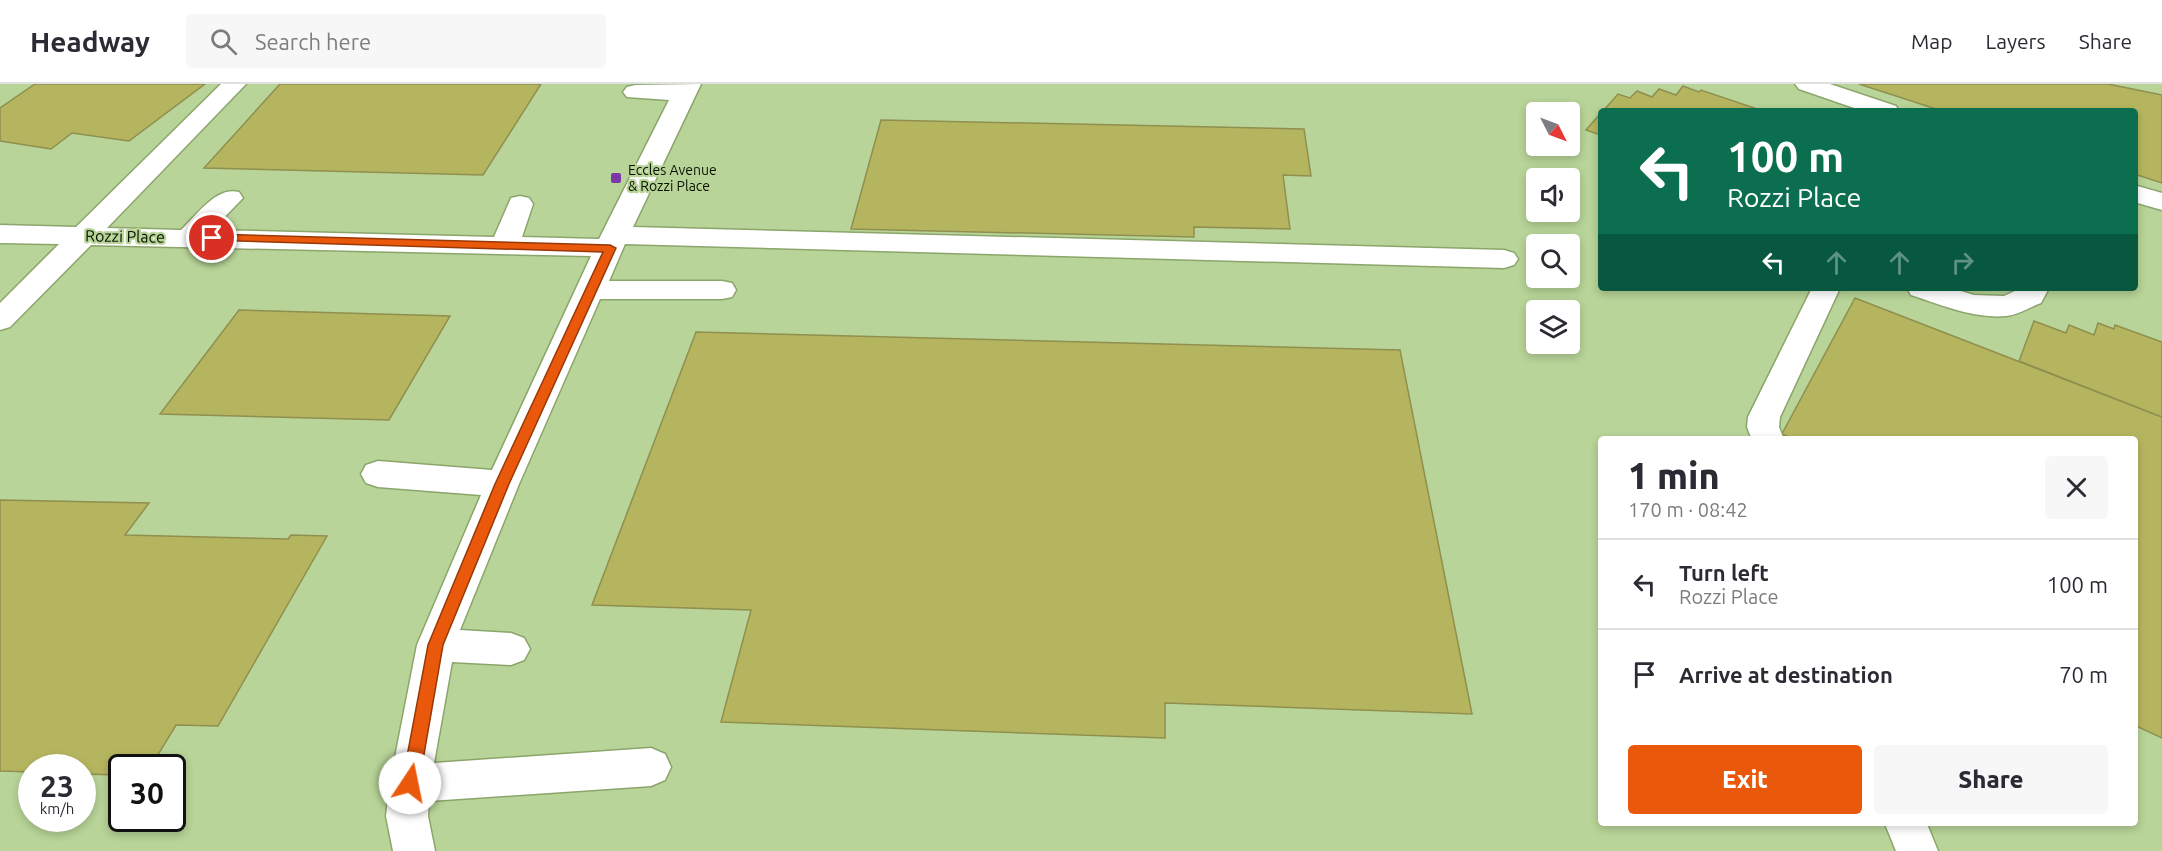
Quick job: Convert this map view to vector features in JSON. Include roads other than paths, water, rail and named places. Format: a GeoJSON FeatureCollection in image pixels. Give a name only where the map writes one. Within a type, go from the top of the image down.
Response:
{"type":"FeatureCollection","features":[{"type":"Feature","properties":{"kind":"street"},"geometry":{"type":"LineString","coordinates":[[0,320],[234,84]]}},
{"type":"Feature","properties":{"kind":"street"},"geometry":{"type":"LineString","coordinates":[[1807,84],[1878,108]]}},
{"type":"Feature","properties":{"kind":"street"},"geometry":{"type":"LineString","coordinates":[[414,851],[407,816],[410,783],[436,645],[502,484],[686,88],[635,92]]}},
{"type":"Feature","properties":{"kind":"street"},"geometry":{"type":"LineString","coordinates":[[2138,194],[2162,202]]}},
{"type":"Feature","properties":{"kind":"street"},"geometry":{"type":"LineString","coordinates":[[189,237],[230,198]]}},
{"type":"Feature","properties":{"kind":"street"},"geometry":{"type":"LineString","coordinates":[[505,245],[520,204]]}},
{"type":"Feature","properties":{"kind":"street","name":"Rozzi Place"},"geometry":{"type":"LineString","coordinates":[[0,234],[505,245],[613,242],[1504,259]]}},
{"type":"Feature","properties":{"kind":"street"},"geometry":{"type":"LineString","coordinates":[[358,266],[374,242]]}},
{"type":"Feature","properties":{"kind":"street"},"geometry":{"type":"LineString","coordinates":[[592,290],[722,290]]}},
{"type":"Feature","properties":{"kind":"street"},"geometry":{"type":"LineString","coordinates":[[1766,436],[1763,427],[1764,417],[1825,291]]}},
{"type":"Feature","properties":{"kind":"street"},"geometry":{"type":"LineString","coordinates":[[1930,291],[1972,305],[2007,306],[2031,296],[2034,291]]}},
{"type":"Feature","properties":{"kind":"street"},"geometry":{"type":"LineString","coordinates":[[378,474],[502,484]]}},
{"type":"Feature","properties":{"kind":"street"},"geometry":{"type":"LineString","coordinates":[[436,645],[511,649]]}},
{"type":"Feature","properties":{"kind":"street"},"geometry":{"type":"LineString","coordinates":[[410,783],[651,767]]}},
{"type":"Feature","properties":{"kind":"street"},"geometry":{"type":"LineString","coordinates":[[1907,826],[1917,851]]}},
{"type":"Feature","properties":{"kind":"place","name":"Eccles Avenue & Rozzi Place"},"geometry":{"type":"Point","coordinates":[616,178]}}]}
